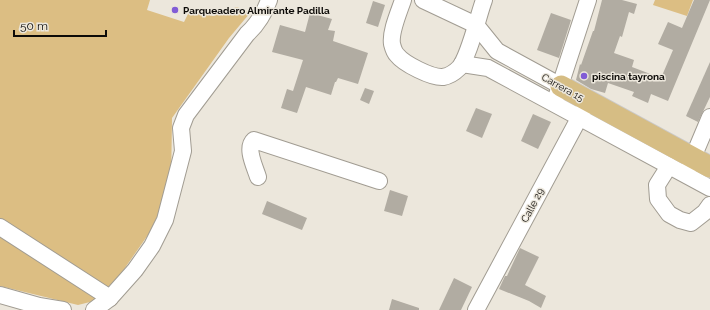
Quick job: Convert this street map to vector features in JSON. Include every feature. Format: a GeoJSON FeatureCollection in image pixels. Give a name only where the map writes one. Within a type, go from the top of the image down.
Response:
{"type":"FeatureCollection","features":[{"type":"Feature","properties":{"kind":"main road","name":"Carrera 15"},"geometry":{"type":"LineString","coordinates":[[557,95],[696,166]]}},
{"type":"Feature","properties":{"kind":"street"},"geometry":{"type":"LineString","coordinates":[[94,310],[110,298],[130,276],[152,246],[165,220],[183,151],[181,128],[186,115],[247,34],[259,22],[270,0]]}},
{"type":"Feature","properties":{"kind":"street"},"geometry":{"type":"LineString","coordinates":[[403,0],[392,35],[392,44],[397,56],[404,62],[437,77],[443,77],[453,73],[462,64],[484,0]]}},
{"type":"Feature","properties":{"kind":"street","name":"Carrera 15"},"geometry":{"type":"LineString","coordinates":[[423,0],[476,25],[498,51],[557,95]]}},
{"type":"Feature","properties":{"kind":"street"},"geometry":{"type":"LineString","coordinates":[[557,95],[588,0]]}},
{"type":"Feature","properties":{"kind":"street","name":"Carrera 15"},"geometry":{"type":"LineString","coordinates":[[462,64],[488,68],[557,95]]}},
{"type":"Feature","properties":{"kind":"street","name":"Carrera 15"},"geometry":{"type":"LineString","coordinates":[[584,109],[667,169],[696,166],[710,188]]}},
{"type":"Feature","properties":{"kind":"street","name":"Calle 29"},"geometry":{"type":"LineString","coordinates":[[476,310],[584,109]]}},
{"type":"Feature","properties":{"kind":"street"},"geometry":{"type":"LineString","coordinates":[[696,166],[710,117]]}},
{"type":"Feature","properties":{"kind":"street"},"geometry":{"type":"LineString","coordinates":[[258,177],[250,150],[251,143],[254,140],[379,181]]}},
{"type":"Feature","properties":{"kind":"street"},"geometry":{"type":"LineString","coordinates":[[710,196],[667,169],[657,185],[658,199],[669,214],[680,220],[691,223],[705,212],[710,204]]}},
{"type":"Feature","properties":{"kind":"street"},"geometry":{"type":"LineString","coordinates":[[0,227],[110,298]]}},
{"type":"Feature","properties":{"kind":"street"},"geometry":{"type":"LineString","coordinates":[[0,295],[39,306],[63,310]]}},
{"type":"Feature","properties":{"kind":"shaded area"},"geometry":{"type":"Polygon","coordinates":[[[0,0],[150,0],[147,10],[184,22],[190,10],[213,16],[237,7],[250,13],[229,38],[172,118],[171,186],[150,232],[120,275],[94,301],[78,305],[0,286],[0,0]]]}},
{"type":"Feature","properties":{"kind":"shaded area"},"geometry":{"type":"Polygon","coordinates":[[[655,0],[693,0],[687,16],[653,5],[655,0]]]}},
{"type":"Feature","properties":{"kind":"building"},"geometry":{"type":"Polygon","coordinates":[[[602,0],[622,0],[637,4],[634,14],[629,12],[622,37],[620,36],[614,53],[634,60],[632,67],[661,78],[673,50],[658,44],[668,22],[682,28],[694,0],[710,0],[668,101],[651,94],[648,103],[632,96],[634,92],[608,83],[605,93],[591,89],[576,80],[580,64],[581,65],[594,31],[602,0]]]}},
{"type":"Feature","properties":{"kind":"building"},"geometry":{"type":"Polygon","coordinates":[[[373,1],[385,5],[378,27],[366,23],[373,1]]]}},
{"type":"Feature","properties":{"kind":"building"},"geometry":{"type":"Polygon","coordinates":[[[310,13],[332,19],[328,30],[335,31],[333,41],[368,53],[358,84],[338,78],[335,82],[331,95],[306,87],[297,113],[281,108],[287,89],[293,91],[303,60],[272,52],[280,25],[305,32],[310,13]]]}},
{"type":"Feature","properties":{"kind":"building"},"geometry":{"type":"Polygon","coordinates":[[[551,13],[571,20],[559,58],[537,50],[551,13]]]}},
{"type":"Feature","properties":{"kind":"building"},"geometry":{"type":"Polygon","coordinates":[[[710,62],[710,97],[698,122],[686,116],[710,62]]]}},
{"type":"Feature","properties":{"kind":"building"},"geometry":{"type":"Polygon","coordinates":[[[365,88],[374,91],[369,104],[360,100],[365,88]]]}},
{"type":"Feature","properties":{"kind":"building"},"geometry":{"type":"Polygon","coordinates":[[[476,108],[492,114],[482,138],[466,131],[476,108]]]}},
{"type":"Feature","properties":{"kind":"building"},"geometry":{"type":"Polygon","coordinates":[[[533,114],[551,122],[538,149],[521,141],[533,114]]]}},
{"type":"Feature","properties":{"kind":"building"},"geometry":{"type":"Polygon","coordinates":[[[390,190],[408,196],[402,216],[384,211],[390,190]]]}},
{"type":"Feature","properties":{"kind":"building"},"geometry":{"type":"Polygon","coordinates":[[[267,201],[307,218],[302,230],[262,214],[267,201]]]}},
{"type":"Feature","properties":{"kind":"building"},"geometry":{"type":"Polygon","coordinates":[[[520,248],[539,257],[525,285],[546,296],[541,308],[529,301],[499,289],[520,248]]]}},
{"type":"Feature","properties":{"kind":"building"},"geometry":{"type":"Polygon","coordinates":[[[454,278],[472,287],[461,310],[439,310],[454,278]]]}},
{"type":"Feature","properties":{"kind":"building"},"geometry":{"type":"Polygon","coordinates":[[[392,299],[419,308],[419,310],[389,310],[392,299]]]}},
{"type":"Feature","properties":{"kind":"place","name":"Parqueadero Almirante Padilla"},"geometry":{"type":"Point","coordinates":[175,10]}},
{"type":"Feature","properties":{"kind":"place","name":"piscina tayrona"},"geometry":{"type":"Point","coordinates":[584,76]}}]}
